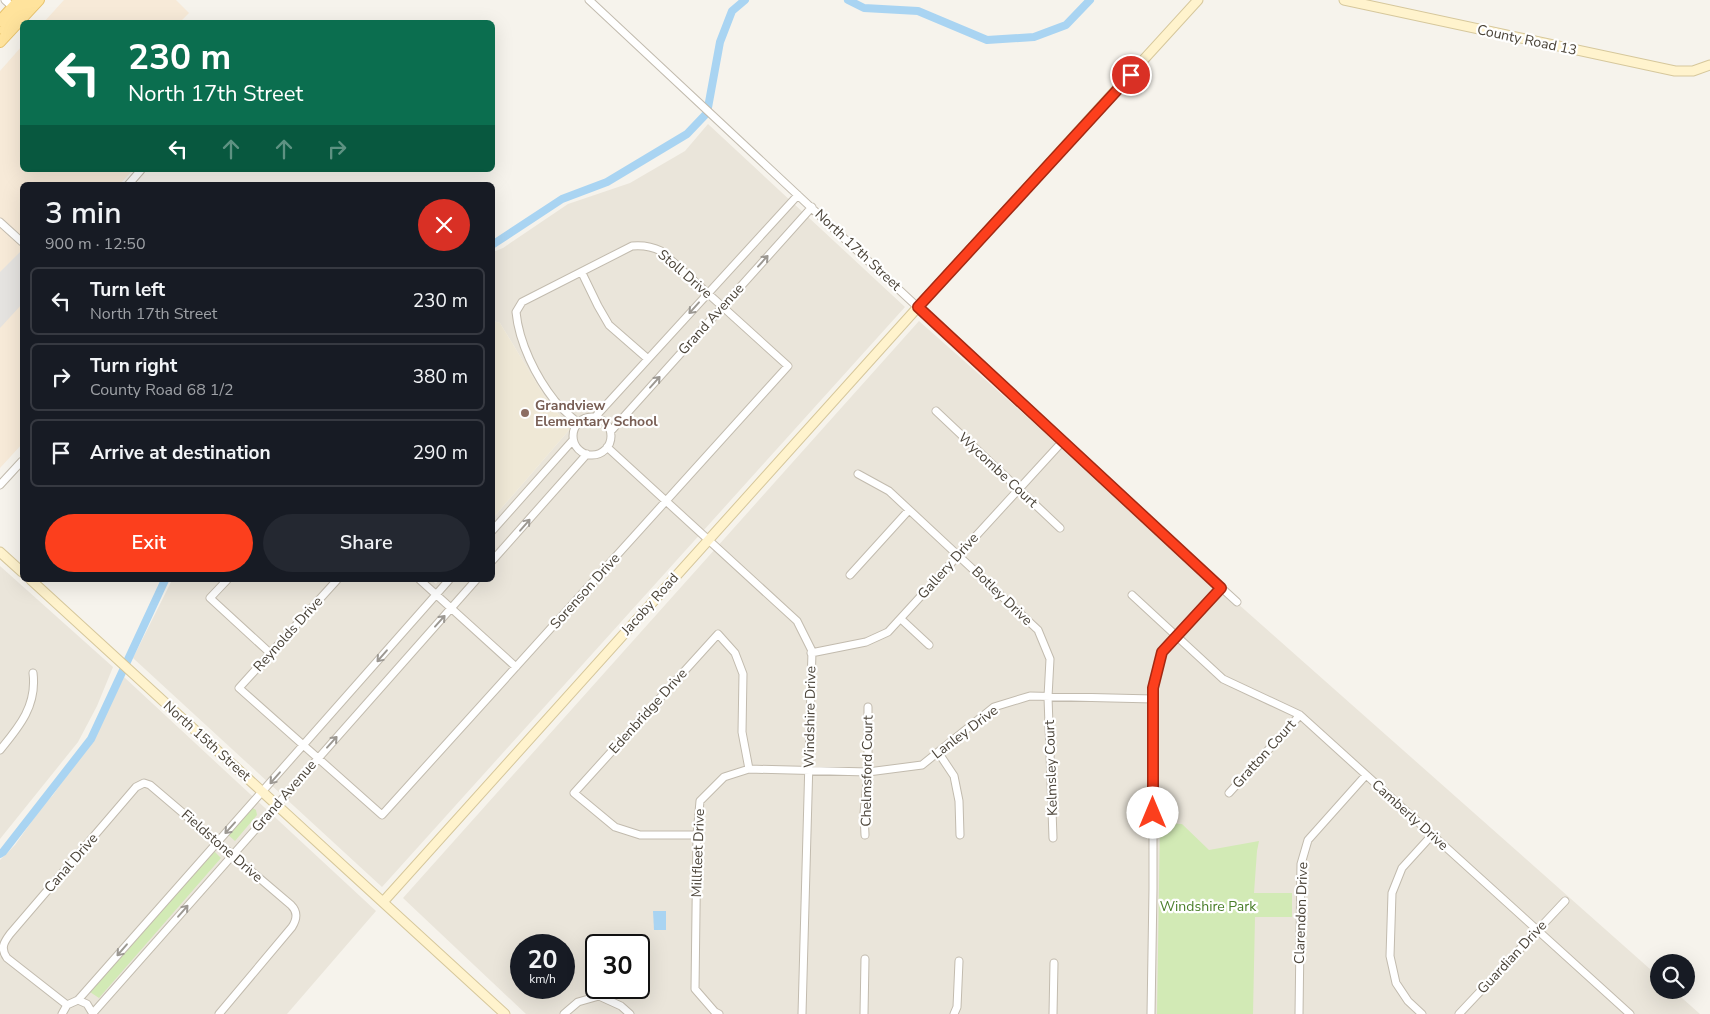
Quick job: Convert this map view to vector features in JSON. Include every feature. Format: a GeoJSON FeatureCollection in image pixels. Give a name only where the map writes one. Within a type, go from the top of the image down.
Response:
{"type":"FeatureCollection","features":[{"type":"Feature","properties":{"kind":"main road"},"geometry":{"type":"LineString","coordinates":[[28,0],[21,13],[26,20],[39,0]]}},
{"type":"Feature","properties":{"kind":"main road"},"geometry":{"type":"LineString","coordinates":[[0,21],[12,2]]}},
{"type":"Feature","properties":{"kind":"main road"},"geometry":{"type":"LineString","coordinates":[[0,34],[12,20],[12,2]]}},
{"type":"Feature","properties":{"kind":"main road"},"geometry":{"type":"LineString","coordinates":[[0,42],[20,25]]}},
{"type":"Feature","properties":{"kind":"street","name":"North 17th Street"},"geometry":{"type":"LineString","coordinates":[[589,0],[1062,442],[1237,602]]}},
{"type":"Feature","properties":{"kind":"street","name":"Jacoby Road"},"geometry":{"type":"LineString","coordinates":[[383,902],[918,307],[1198,0]]}},
{"type":"Feature","properties":{"kind":"street","name":"County Road 13"},"geometry":{"type":"LineString","coordinates":[[1344,0],[1675,71],[1694,71],[1710,65]]}},
{"type":"Feature","properties":{"kind":"street"},"geometry":{"type":"LineString","coordinates":[[131,182],[139,172]]}},
{"type":"Feature","properties":{"kind":"street","name":"Grand Avenue"},"geometry":{"type":"LineString","coordinates":[[596,416],[798,195]]}},
{"type":"Feature","properties":{"kind":"street","name":"Grand Avenue"},"geometry":{"type":"LineString","coordinates":[[611,431],[812,207]]}},
{"type":"Feature","properties":{"kind":"street"},"geometry":{"type":"LineString","coordinates":[[0,222],[20,240]]}},
{"type":"Feature","properties":{"kind":"street","name":"Stoll Drive"},"geometry":{"type":"LineString","coordinates":[[578,423],[561,408],[544,385],[530,358],[516,312],[522,302],[632,246],[652,246],[661,251],[788,366]]}},
{"type":"Feature","properties":{"kind":"street"},"geometry":{"type":"LineString","coordinates":[[582,273],[609,325],[648,359]]}},
{"type":"Feature","properties":{"kind":"street","name":"Sorenson Drive"},"geometry":{"type":"LineString","coordinates":[[318,759],[382,815],[788,366]]}},
{"type":"Feature","properties":{"kind":"street","name":"Wycombe Court"},"geometry":{"type":"LineString","coordinates":[[936,411],[1060,528]]}},
{"type":"Feature","properties":{"kind":"street"},"geometry":{"type":"LineString","coordinates":[[596,416],[604,420],[611,431],[611,438],[607,447],[600,453],[587,454],[577,448],[573,440],[573,430],[585,417],[596,416]]}},
{"type":"Feature","properties":{"kind":"street"},"geometry":{"type":"LineString","coordinates":[[495,528],[573,440]]}},
{"type":"Feature","properties":{"kind":"street","name":"Gallery Drive"},"geometry":{"type":"LineString","coordinates":[[812,653],[866,642],[888,632],[1062,442]]}},
{"type":"Feature","properties":{"kind":"street","name":"Windshire Drive"},"geometry":{"type":"LineString","coordinates":[[607,447],[797,621],[812,653],[802,1014]]}},
{"type":"Feature","properties":{"kind":"street"},"geometry":{"type":"LineString","coordinates":[[495,558],[587,454]]}},
{"type":"Feature","properties":{"kind":"street"},"geometry":{"type":"LineString","coordinates":[[0,485],[20,463]]}},
{"type":"Feature","properties":{"kind":"street","name":"Botley Drive"},"geometry":{"type":"LineString","coordinates":[[858,474],[889,491],[1038,630],[1050,659],[1048,697]]}},
{"type":"Feature","properties":{"kind":"street"},"geometry":{"type":"LineString","coordinates":[[850,574],[909,510]]}},
{"type":"Feature","properties":{"kind":"street"},"geometry":{"type":"LineString","coordinates":[[0,552],[20,570]]}},
{"type":"Feature","properties":{"kind":"street","name":"North 15th Street"},"geometry":{"type":"LineString","coordinates":[[33,582],[505,1014]]}},
{"type":"Feature","properties":{"kind":"street"},"geometry":{"type":"LineString","coordinates":[[224,582],[210,598],[270,653]]}},
{"type":"Feature","properties":{"kind":"street","name":"Reynolds Drive"},"geometry":{"type":"LineString","coordinates":[[303,746],[239,688],[335,582]]}},
{"type":"Feature","properties":{"kind":"street"},"geometry":{"type":"LineString","coordinates":[[422,582],[516,667]]}},
{"type":"Feature","properties":{"kind":"street","name":"Grand Avenue"},"geometry":{"type":"LineString","coordinates":[[78,1000],[447,582]]}},
{"type":"Feature","properties":{"kind":"street","name":"Grand Avenue"},"geometry":{"type":"LineString","coordinates":[[93,1014],[474,582]]}},
{"type":"Feature","properties":{"kind":"street"},"geometry":{"type":"LineString","coordinates":[[1151,1014],[1153,688],[1162,652],[1221,588]]}},
{"type":"Feature","properties":{"kind":"street","name":"Camberly Drive"},"geometry":{"type":"LineString","coordinates":[[1132,596],[1223,679],[1300,714],[1630,1014]]}},
{"type":"Feature","properties":{"kind":"street"},"geometry":{"type":"LineString","coordinates":[[901,619],[929,645]]}},
{"type":"Feature","properties":{"kind":"street","name":"Edenbridge Drive"},"geometry":{"type":"LineString","coordinates":[[697,835],[640,835],[615,827],[574,793],[718,634],[735,653],[743,674],[742,732],[748,769]]}},
{"type":"Feature","properties":{"kind":"street"},"geometry":{"type":"LineString","coordinates":[[0,750],[17,730],[31,702],[35,685],[33,672]]}},
{"type":"Feature","properties":{"kind":"street","name":"Lanley Drive"},"geometry":{"type":"LineString","coordinates":[[808,772],[868,772],[922,765],[994,707],[1030,696],[1153,699]]}},
{"type":"Feature","properties":{"kind":"street","name":"Kelmsley Court"},"geometry":{"type":"LineString","coordinates":[[1048,697],[1053,838]]}},
{"type":"Feature","properties":{"kind":"street","name":"Chelmsford Court"},"geometry":{"type":"LineString","coordinates":[[865,835],[864,813],[868,772],[868,707]]}},
{"type":"Feature","properties":{"kind":"street","name":"Gratton Court"},"geometry":{"type":"LineString","coordinates":[[1229,793],[1300,714]]}},
{"type":"Feature","properties":{"kind":"street"},"geometry":{"type":"LineString","coordinates":[[303,746],[318,759]]}},
{"type":"Feature","properties":{"kind":"street"},"geometry":{"type":"LineString","coordinates":[[938,752],[954,776],[959,801],[960,835]]}},
{"type":"Feature","properties":{"kind":"street","name":"Millfleet Drive"},"geometry":{"type":"LineString","coordinates":[[719,1014],[715,1012],[695,989],[697,835],[700,801],[724,777],[748,769],[808,772]]}},
{"type":"Feature","properties":{"kind":"street","name":"Clarendon Drive"},"geometry":{"type":"LineString","coordinates":[[1299,1014],[1301,864],[1308,840],[1366,775]]}},
{"type":"Feature","properties":{"kind":"street","name":"Fieldstone Drive"},"geometry":{"type":"LineString","coordinates":[[144,783],[150,784],[218,842],[291,905],[296,914],[295,923],[292,927],[219,1014]]}},
{"type":"Feature","properties":{"kind":"street","name":"Canal Drive"},"geometry":{"type":"LineString","coordinates":[[67,1005],[7,958],[2,948],[10,934],[136,786],[144,783]]}},
{"type":"Feature","properties":{"kind":"street"},"geometry":{"type":"LineString","coordinates":[[1422,1014],[1408,1001],[1396,983],[1390,956],[1392,893],[1402,868],[1432,835]]}},
{"type":"Feature","properties":{"kind":"street","name":"Guardian Drive"},"geometry":{"type":"LineString","coordinates":[[1460,1014],[1565,901]]}},
{"type":"Feature","properties":{"kind":"street"},"geometry":{"type":"LineString","coordinates":[[864,1014],[865,959]]}},
{"type":"Feature","properties":{"kind":"street"},"geometry":{"type":"LineString","coordinates":[[954,1014],[957,1007],[959,962]]}},
{"type":"Feature","properties":{"kind":"street"},"geometry":{"type":"LineString","coordinates":[[1053,1014],[1054,963]]}},
{"type":"Feature","properties":{"kind":"street"},"geometry":{"type":"LineString","coordinates":[[564,1014],[578,1002],[599,996],[621,1006],[630,1014]]}},
{"type":"Feature","properties":{"kind":"street"},"geometry":{"type":"LineString","coordinates":[[62,1014],[67,1005],[78,1000],[87,1004],[93,1014]]}},
{"type":"Feature","properties":{"kind":"shaded area"},"geometry":{"type":"Polygon","coordinates":[[[64,0],[176,0],[189,13],[182,20],[46,20],[64,0]]]}},
{"type":"Feature","properties":{"kind":"shaded area"},"geometry":{"type":"Polygon","coordinates":[[[20,48],[20,172],[131,172],[122,182],[20,182],[20,446],[0,468],[0,71],[20,48]]]}},
{"type":"Feature","properties":{"kind":"shaded area"},"geometry":{"type":"Polygon","coordinates":[[[708,124],[905,307],[382,887],[133,658],[171,582],[434,582],[436,584],[438,582],[495,582],[495,516],[570,429],[545,397],[500,323],[495,322],[495,251],[503,248],[568,204],[630,183],[685,151],[708,124]]]}},
{"type":"Feature","properties":{"kind":"shaded area"},"geometry":{"type":"Polygon","coordinates":[[[20,252],[20,306],[0,328],[0,272],[20,252]]]}},
{"type":"Feature","properties":{"kind":"shaded area","name":"Windshire Park"},"geometry":{"type":"Polygon","coordinates":[[[919,321],[1650,969],[1650,999],[1683,999],[1700,1014],[526,1014],[510,999],[575,999],[575,934],[510,934],[510,999],[403,898],[919,321]]]}},
{"type":"Feature","properties":{"kind":"shaded area","name":"Grandview Elementary School"},"geometry":{"type":"Polygon","coordinates":[[[495,322],[500,323],[545,397],[570,429],[495,516],[495,322]]]}},
{"type":"Feature","properties":{"kind":"shaded area"},"geometry":{"type":"Polygon","coordinates":[[[0,566],[113,667],[97,706],[78,742],[0,839],[0,566]]]}},
{"type":"Feature","properties":{"kind":"shaded area"},"geometry":{"type":"Polygon","coordinates":[[[124,677],[376,911],[287,1014],[0,1014],[0,860],[15,845],[44,804],[89,747],[124,677]]]}},
{"type":"Feature","properties":{"kind":"green space"},"geometry":{"type":"Polygon","coordinates":[[[251,807],[256,810],[257,815],[235,841],[227,834],[251,807]]]}},
{"type":"Feature","properties":{"kind":"green space","name":"Windshire Park"},"geometry":{"type":"Polygon","coordinates":[[[1160,823],[1182,824],[1209,850],[1259,841],[1254,893],[1292,893],[1292,917],[1255,917],[1253,1014],[1157,1014],[1160,823]]]}},
{"type":"Feature","properties":{"kind":"green space"},"geometry":{"type":"Polygon","coordinates":[[[213,850],[221,858],[99,998],[90,992],[213,850]]]}},
{"type":"Feature","properties":{"kind":"water"},"geometry":{"type":"Polygon","coordinates":[[[653,911],[666,911],[666,930],[654,930],[653,911]]]}},
{"type":"Feature","properties":{"kind":"waterway"},"geometry":{"type":"LineString","coordinates":[[495,243],[562,199],[607,182],[687,134],[707,113],[720,42],[732,11],[745,0]]}},
{"type":"Feature","properties":{"kind":"waterway"},"geometry":{"type":"LineString","coordinates":[[848,0],[864,8],[918,11],[987,40],[1034,37],[1066,25],[1090,0]]}},
{"type":"Feature","properties":{"kind":"waterway"},"geometry":{"type":"LineString","coordinates":[[0,854],[91,739],[164,582]]}},
{"type":"Feature","properties":{"kind":"place","name":"Grandview Elementary School"},"geometry":{"type":"Point","coordinates":[525,413]}},
{"type":"Feature","properties":{"kind":"route"},"geometry":{"type":"LineString","coordinates":[[1131,75],[918,307],[1221,588],[1162,652],[1153,688],[1153,813]]}}]}
